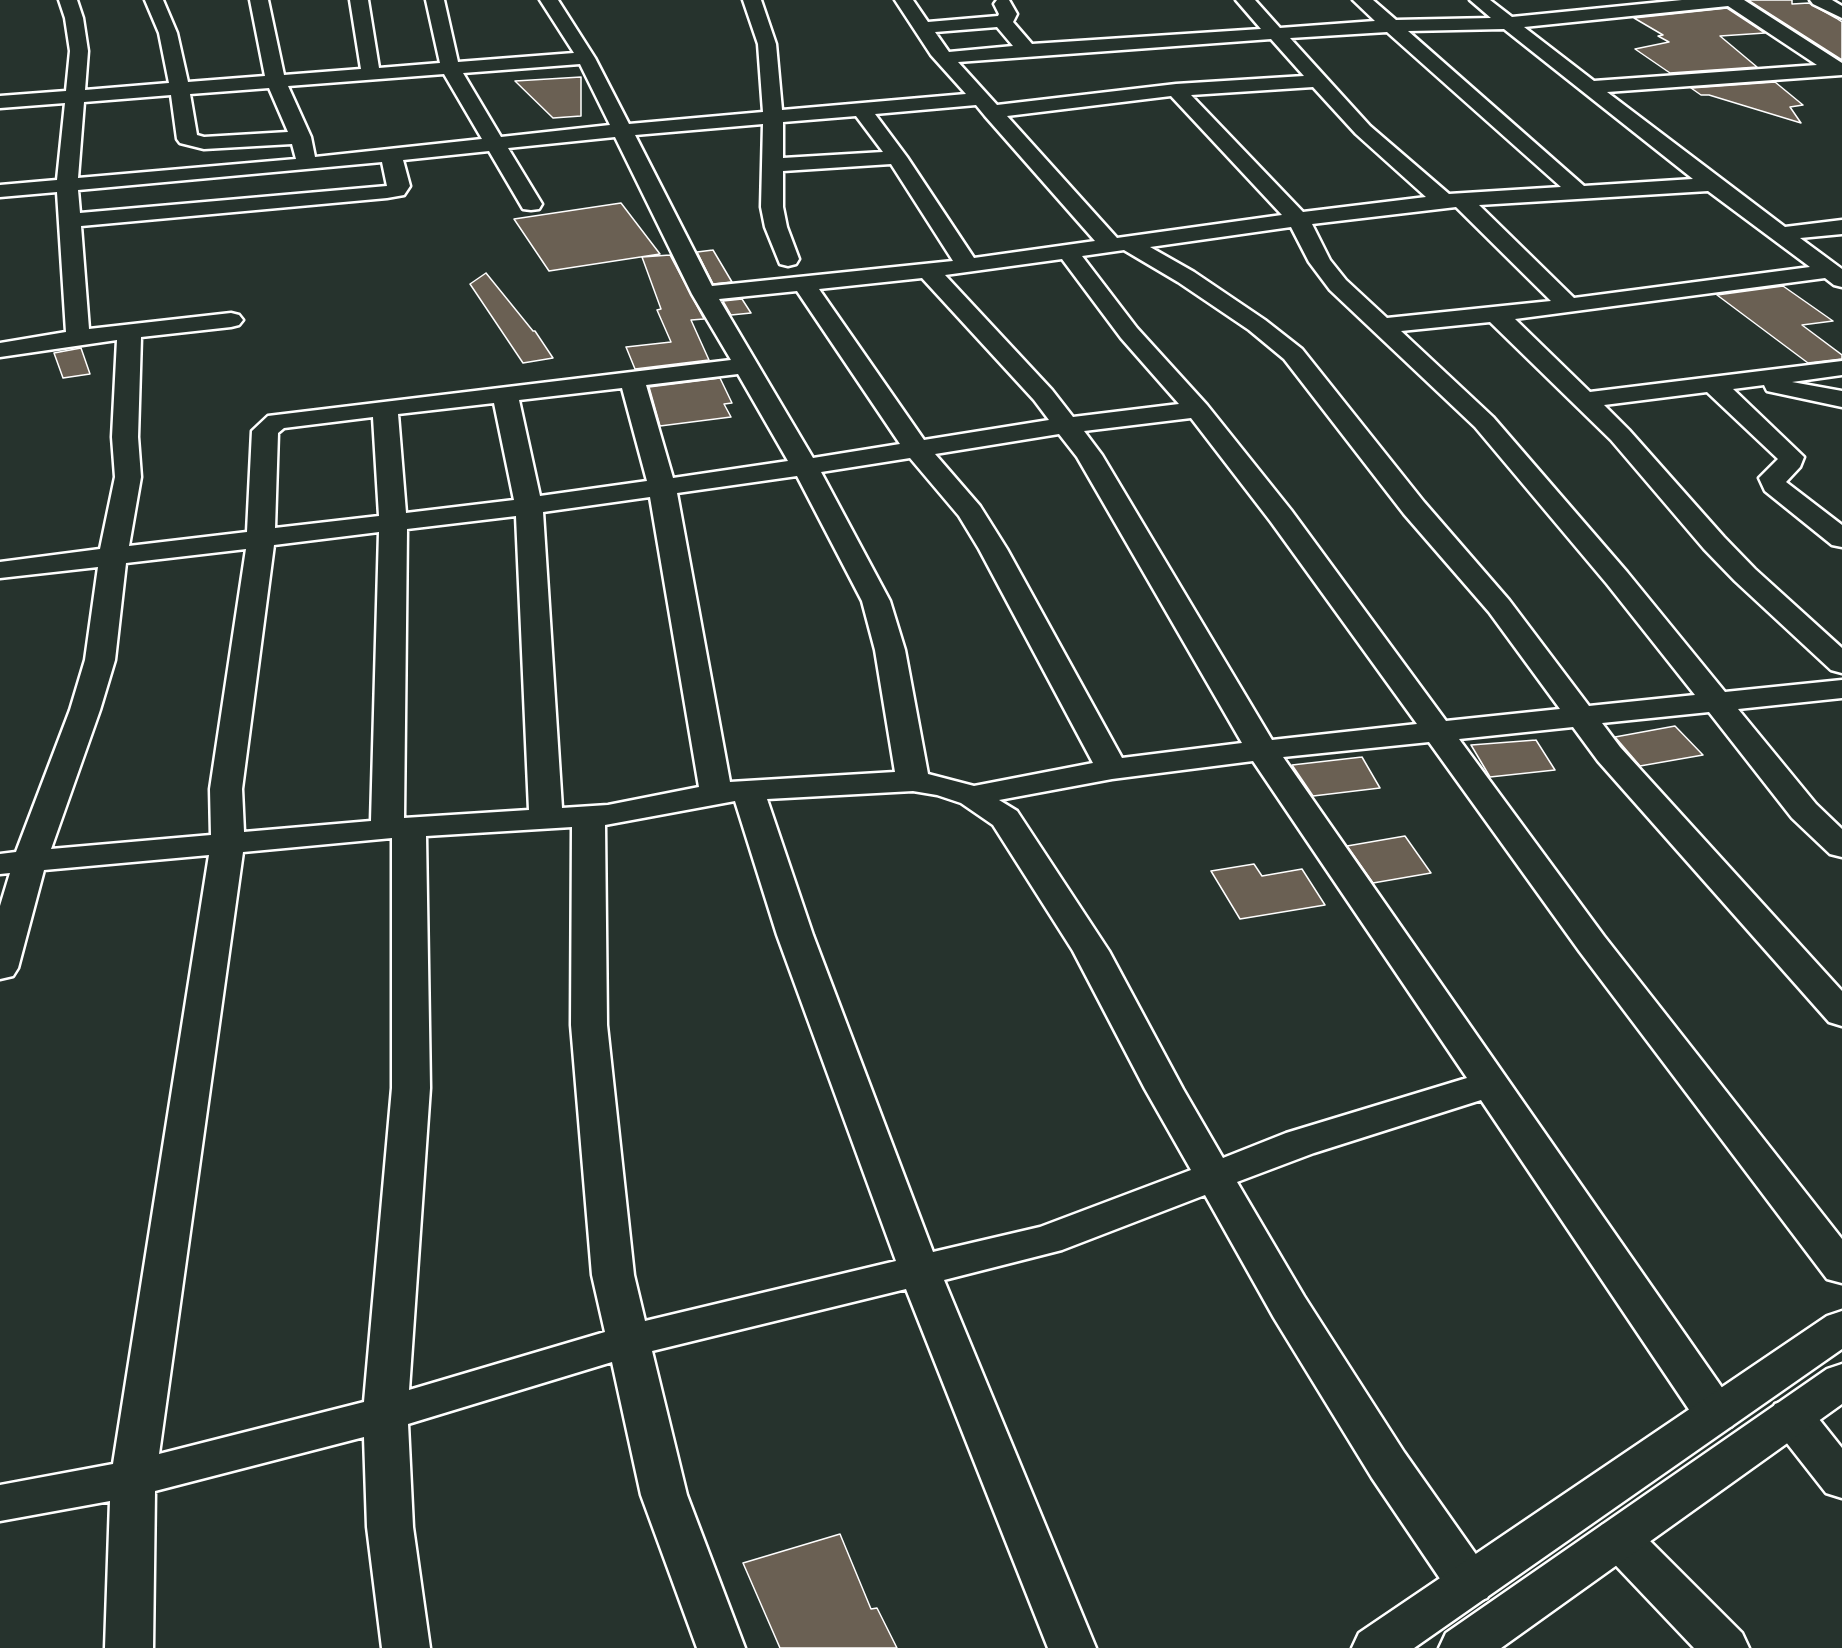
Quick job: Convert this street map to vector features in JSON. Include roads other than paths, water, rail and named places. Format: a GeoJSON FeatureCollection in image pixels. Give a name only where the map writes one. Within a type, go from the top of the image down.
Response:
{"type":"FeatureCollection","features":[{"type":"Feature","properties":{"kind":"street"},"geometry":{"type":"LineString","coordinates":[[68,0],[74,18],[79,51],[67,185],[78,337]]}},
{"type":"Feature","properties":{"kind":"street"},"geometry":{"type":"LineString","coordinates":[[154,0],[168,33],[180,89],[187,139],[204,143],[301,137]]}},
{"type":"Feature","properties":{"kind":"street"},"geometry":{"type":"LineString","coordinates":[[259,0],[276,82],[301,137],[306,164]]}},
{"type":"Feature","properties":{"kind":"street"},"geometry":{"type":"LineString","coordinates":[[359,0],[371,74]]}},
{"type":"Feature","properties":{"kind":"street"},"geometry":{"type":"LineString","coordinates":[[435,0],[450,68],[493,144],[531,204]]}},
{"type":"Feature","properties":{"kind":"street"},"geometry":{"type":"LineString","coordinates":[[549,0],[586,58],[704,294],[804,467],[876,601],[890,650],[913,782]]}},
{"type":"Feature","properties":{"kind":"street"},"geometry":{"type":"LineString","coordinates":[[752,0],[767,44],[773,118],[772,207],[776,227],[788,258]]}},
{"type":"Feature","properties":{"kind":"street"},"geometry":{"type":"LineString","coordinates":[[904,0],[944,58],[1119,244],[1195,283],[1257,325],[1293,354],[1414,508],[1499,606],[1580,718],[1609,754],[1842,1014]]}},
{"type":"Feature","properties":{"kind":"street"},"geometry":{"type":"LineString","coordinates":[[923,28],[1002,21],[1007,18],[1008,14],[1000,0]]}},
{"type":"Feature","properties":{"kind":"street"},"geometry":{"type":"LineString","coordinates":[[1245,0],[1278,33],[1363,130],[1453,201],[1569,306]]}},
{"type":"Feature","properties":{"kind":"street"},"geometry":{"type":"LineString","coordinates":[[1362,0],[1581,194]]}},
{"type":"Feature","properties":{"kind":"street"},"geometry":{"type":"LineString","coordinates":[[1479,0],[1713,184],[1836,275]]}},
{"type":"Feature","properties":{"kind":"street"},"geometry":{"type":"LineString","coordinates":[[944,58],[1278,33],[1507,22],[1732,0],[1839,69]]}},
{"type":"Feature","properties":{"kind":"street"},"geometry":{"type":"LineString","coordinates":[[1820,0],[1842,13]]}},
{"type":"Feature","properties":{"kind":"street"},"geometry":{"type":"LineString","coordinates":[[1002,21],[1027,50]]}},
{"type":"Feature","properties":{"kind":"street"},"geometry":{"type":"LineString","coordinates":[[1184,40],[1192,64],[1188,89],[1299,220],[1320,262],[1338,285],[1484,422],[1617,578],[1715,703],[1804,811],[1842,847]]}},
{"type":"Feature","properties":{"kind":"street"},"geometry":{"type":"LineString","coordinates":[[0,102],[586,58]]}},
{"type":"Feature","properties":{"kind":"street"},"geometry":{"type":"LineString","coordinates":[[1590,87],[1839,69]]}},
{"type":"Feature","properties":{"kind":"street"},"geometry":{"type":"LineString","coordinates":[[0,191],[306,164],[624,130],[863,111],[986,105],[1318,81]]}},
{"type":"Feature","properties":{"kind":"street"},"geometry":{"type":"LineString","coordinates":[[863,111],[897,157],[968,266]]}},
{"type":"Feature","properties":{"kind":"street"},"geometry":{"type":"LineString","coordinates":[[70,220],[387,192],[396,190],[399,186],[392,155]]}},
{"type":"Feature","properties":{"kind":"street"},"geometry":{"type":"LineString","coordinates":[[773,165],[897,157]]}},
{"type":"Feature","properties":{"kind":"street"},"geometry":{"type":"LineString","coordinates":[[704,294],[928,271],[1453,201],[1713,184]]}},
{"type":"Feature","properties":{"kind":"street"},"geometry":{"type":"LineString","coordinates":[[1780,234],[1842,227]]}},
{"type":"Feature","properties":{"kind":"street"},"geometry":{"type":"LineString","coordinates":[[1067,251],[1129,333],[1198,410],[1281,516],[1592,944],[1842,1268]]}},
{"type":"Feature","properties":{"kind":"street"},"geometry":{"type":"LineString","coordinates":[[928,271],[1043,395],[1089,455],[1262,750],[1716,1414]]}},
{"type":"Feature","properties":{"kind":"street"},"geometry":{"type":"LineString","coordinates":[[1384,326],[1836,275]]}},
{"type":"Feature","properties":{"kind":"street"},"geometry":{"type":"LineString","coordinates":[[803,283],[917,448],[970,512],[993,549],[1112,769]]}},
{"type":"Feature","properties":{"kind":"street"},"geometry":{"type":"LineString","coordinates":[[1497,315],[1587,400],[1722,551],[1842,664]]}},
{"type":"Feature","properties":{"kind":"street"},"geometry":{"type":"LineString","coordinates":[[0,350],[78,337],[231,320]]}},
{"type":"Feature","properties":{"kind":"street"},"geometry":{"type":"LineString","coordinates":[[0,968],[15,862],[85,710],[100,660],[113,556],[128,477],[125,438],[129,332]]}},
{"type":"Feature","properties":{"kind":"street"},"geometry":{"type":"LineString","coordinates":[[129,1648],[133,1479],[228,842],[226,789],[261,539],[265,430],[277,421],[746,366]]}},
{"type":"Feature","properties":{"kind":"street"},"geometry":{"type":"LineString","coordinates":[[1587,400],[1842,369]]}},
{"type":"Feature","properties":{"kind":"street"},"geometry":{"type":"LineString","coordinates":[[632,379],[662,487],[732,791],[795,935],[920,1272],[1072,1648]]}},
{"type":"Feature","properties":{"kind":"street"},"geometry":{"type":"LineString","coordinates":[[1751,380],[1842,399]]}},
{"type":"Feature","properties":{"kind":"street"},"geometry":{"type":"LineString","coordinates":[[1714,385],[1791,457],[1791,461],[1772,478],[1774,485],[1842,538]]}},
{"type":"Feature","properties":{"kind":"street"},"geometry":{"type":"LineString","coordinates":[[505,394],[529,506],[546,818]]}},
{"type":"Feature","properties":{"kind":"street"},"geometry":{"type":"LineString","coordinates":[[385,408],[393,522],[398,828],[411,1088],[385,1414],[390,1527],[406,1648]]}},
{"type":"Feature","properties":{"kind":"street"},"geometry":{"type":"LineString","coordinates":[[0,570],[529,506],[804,467],[1066,425],[1198,410]]}},
{"type":"Feature","properties":{"kind":"street"},"geometry":{"type":"LineString","coordinates":[[972,796],[1035,782],[1112,769],[1262,750],[1842,689]]}},
{"type":"Feature","properties":{"kind":"street"},"geometry":{"type":"LineString","coordinates":[[15,862],[398,828],[608,815],[732,791],[913,782],[943,786],[972,796],[1005,818],[1091,951],[1164,1089],[1289,1307],[1388,1466],[1470,1584]]}},
{"type":"Feature","properties":{"kind":"street"},"geometry":{"type":"LineString","coordinates":[[588,816],[589,1025],[613,1275],[664,1495],[721,1648]]}},
{"type":"Feature","properties":{"kind":"street"},"geometry":{"type":"LineString","coordinates":[[0,1503],[133,1479],[385,1414],[628,1341],[1048,1240],[1300,1143],[1490,1084]]}},
{"type":"Feature","properties":{"kind":"street"},"geometry":{"type":"LineString","coordinates":[[1376,1648],[1842,1328]]}},
{"type":"Feature","properties":{"kind":"street"},"geometry":{"type":"LineString","coordinates":[[1463,1648],[1842,1381]]}},
{"type":"Feature","properties":{"kind":"street"},"geometry":{"type":"LineString","coordinates":[[1791,1416],[1842,1480]]}},
{"type":"Feature","properties":{"kind":"street"},"geometry":{"type":"LineString","coordinates":[[1618,1538],[1725,1648]]}}]}
